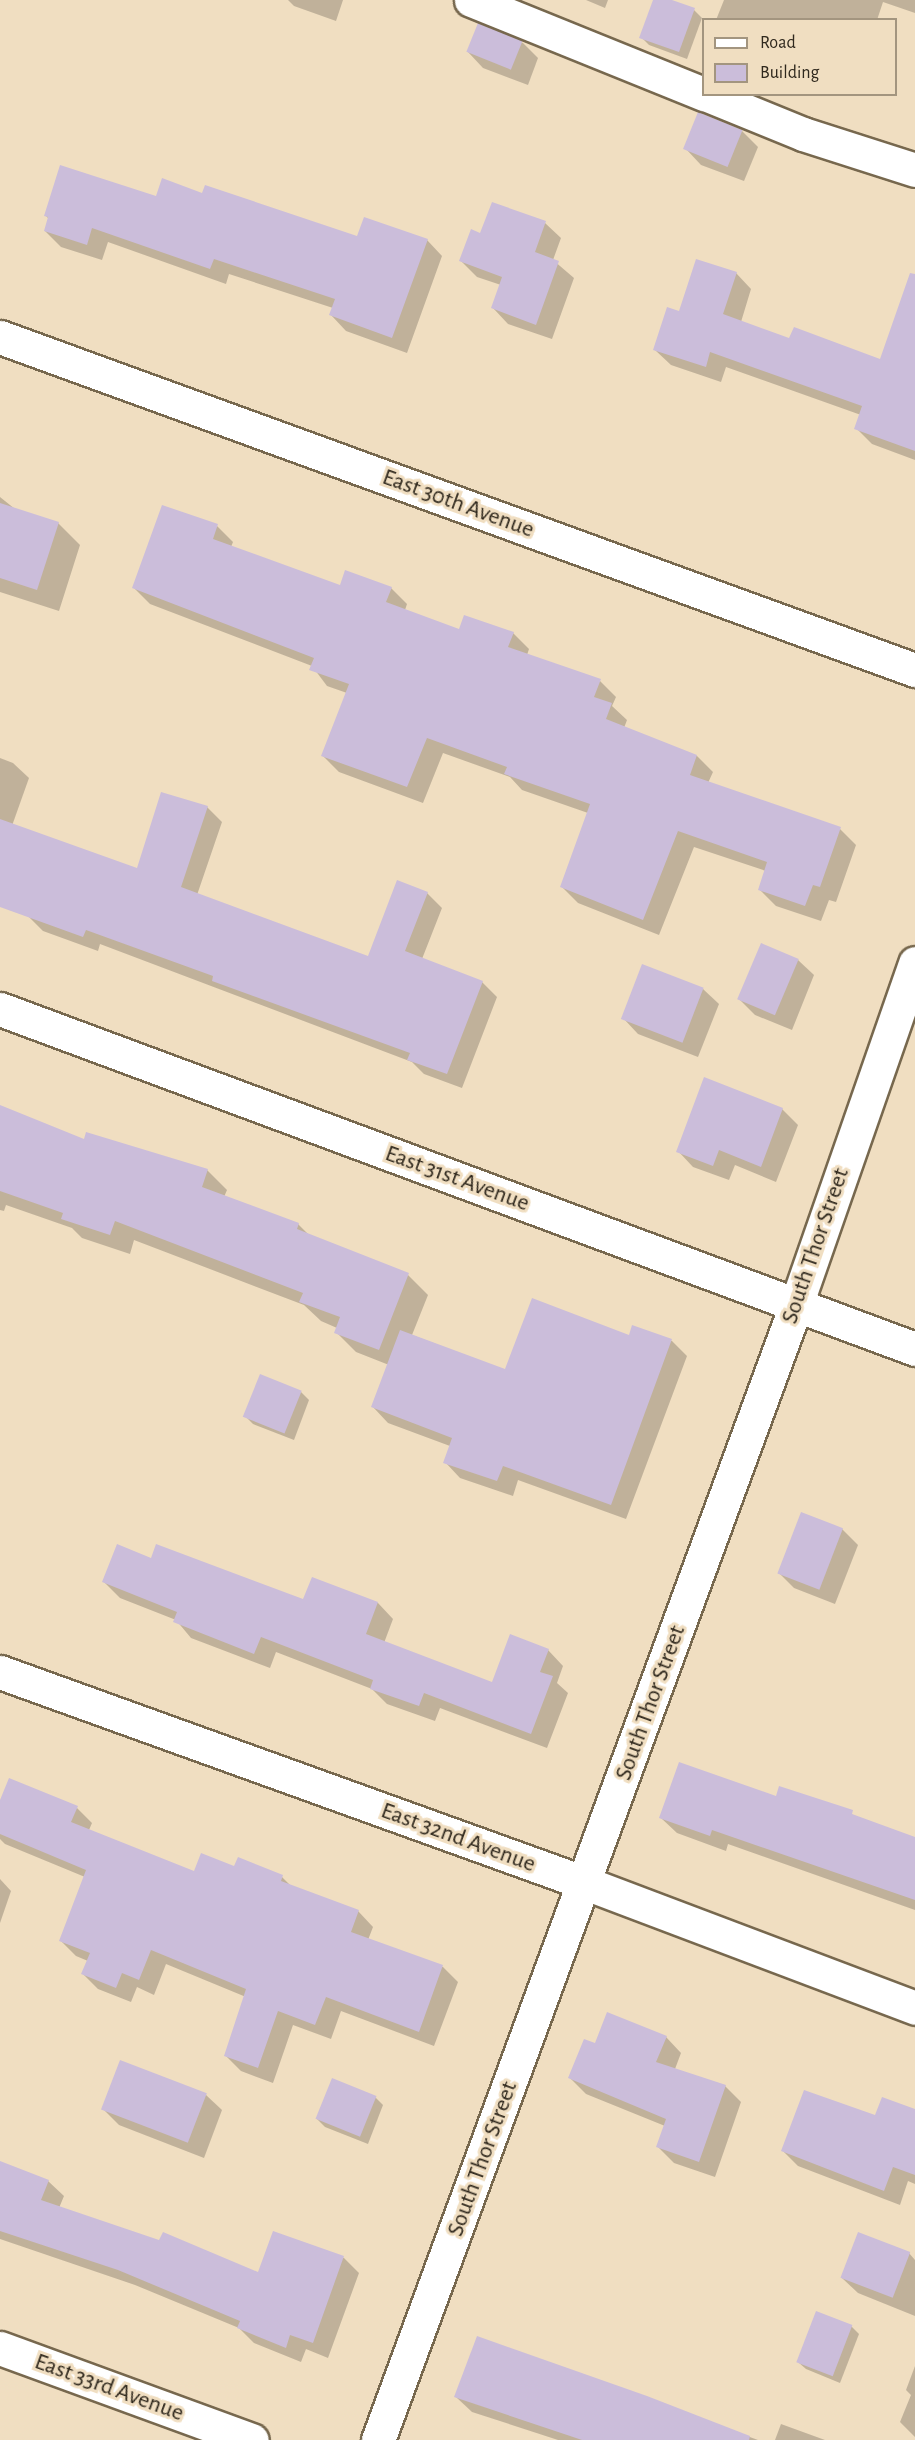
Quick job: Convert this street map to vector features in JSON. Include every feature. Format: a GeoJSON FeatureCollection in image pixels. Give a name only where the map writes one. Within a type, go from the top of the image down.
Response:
{"type":"FeatureCollection","features":[{"type":"Feature","properties":{"kind":"street"},"geometry":{"type":"LineString","coordinates":[[471,0],[702,93]]}},
{"type":"Feature","properties":{"kind":"street"},"geometry":{"type":"LineString","coordinates":[[709,96],[803,134],[915,170]]}},
{"type":"Feature","properties":{"kind":"street","name":"East 30th Avenue"},"geometry":{"type":"LineString","coordinates":[[0,337],[915,670]]}},
{"type":"Feature","properties":{"kind":"street","name":"South Thor Street"},"geometry":{"type":"LineString","coordinates":[[378,2440],[796,1305],[915,963]]}},
{"type":"Feature","properties":{"kind":"street","name":"East 31st Avenue"},"geometry":{"type":"LineString","coordinates":[[0,1009],[915,1349]]}},
{"type":"Feature","properties":{"kind":"street","name":"East 32nd Avenue"},"geometry":{"type":"LineString","coordinates":[[0,1672],[585,1883],[915,2008]]}},
{"type":"Feature","properties":{"kind":"street","name":"East 33rd Avenue"},"geometry":{"type":"LineString","coordinates":[[0,2348],[252,2440]]}},
{"type":"Feature","properties":{"kind":"building"},"geometry":{"type":"Polygon","coordinates":[[[653,0],[672,0],[695,8],[679,52],[639,38],[653,0]]]}},
{"type":"Feature","properties":{"kind":"building"},"geometry":{"type":"Polygon","coordinates":[[[478,23],[523,41],[511,70],[466,52],[478,23]]]}},
{"type":"Feature","properties":{"kind":"building"},"geometry":{"type":"Polygon","coordinates":[[[698,112],[743,130],[728,167],[683,149],[698,112]]]}},
{"type":"Feature","properties":{"kind":"building"},"geometry":{"type":"Polygon","coordinates":[[[60,165],[156,196],[162,178],[202,193],[205,185],[357,236],[364,217],[428,239],[392,338],[329,315],[335,299],[214,259],[210,269],[92,228],[87,245],[44,231],[48,217],[44,216],[60,165]]]}},
{"type":"Feature","properties":{"kind":"building"},"geometry":{"type":"Polygon","coordinates":[[[492,202],[546,221],[535,252],[559,261],[536,325],[491,308],[502,277],[459,261],[471,229],[480,233],[492,202]]]}},
{"type":"Feature","properties":{"kind":"building"},"geometry":{"type":"Polygon","coordinates":[[[696,259],[737,272],[723,314],[789,338],[794,327],[880,359],[910,273],[915,274],[915,451],[854,429],[862,406],[710,352],[706,367],[653,350],[667,307],[679,311],[696,259]]]}},
{"type":"Feature","properties":{"kind":"building"},"geometry":{"type":"Polygon","coordinates":[[[0,503],[59,522],[37,590],[0,578],[0,503]]]}},
{"type":"Feature","properties":{"kind":"building"},"geometry":{"type":"Polygon","coordinates":[[[162,505],[218,524],[213,539],[340,585],[345,570],[392,587],[386,602],[459,629],[464,615],[514,632],[508,647],[601,679],[594,697],[612,703],[606,719],[697,755],[690,775],[841,827],[820,887],[813,885],[805,906],[758,890],[767,862],[678,831],[643,920],[560,887],[590,804],[504,774],[507,767],[427,738],[407,787],[321,756],[349,684],[309,670],[314,658],[132,588],[162,505]]]}},
{"type":"Feature","properties":{"kind":"building"},"geometry":{"type":"Polygon","coordinates":[[[161,792],[208,806],[181,887],[368,956],[397,880],[428,892],[405,951],[483,981],[447,1074],[407,1060],[410,1053],[212,981],[213,976],[86,930],[83,937],[0,907],[0,819],[137,868],[161,792]]]}},
{"type":"Feature","properties":{"kind":"building"},"geometry":{"type":"Polygon","coordinates":[[[761,943],[799,959],[775,1015],[737,999],[761,943]]]}},
{"type":"Feature","properties":{"kind":"building"},"geometry":{"type":"Polygon","coordinates":[[[642,964],[704,988],[682,1043],[621,1019],[642,964]]]}},
{"type":"Feature","properties":{"kind":"building"},"geometry":{"type":"Polygon","coordinates":[[[704,1077],[783,1108],[761,1167],[719,1150],[713,1166],[676,1152],[704,1077]]]}},
{"type":"Feature","properties":{"kind":"building"},"geometry":{"type":"Polygon","coordinates":[[[0,1105],[84,1139],[86,1132],[208,1169],[202,1187],[299,1223],[297,1229],[409,1273],[379,1350],[334,1333],[340,1317],[299,1302],[303,1293],[115,1221],[110,1235],[61,1219],[63,1213],[0,1191],[0,1105]]]}},
{"type":"Feature","properties":{"kind":"building"},"geometry":{"type":"Polygon","coordinates":[[[532,1298],[629,1335],[632,1325],[672,1339],[611,1505],[503,1466],[497,1481],[443,1463],[452,1438],[371,1407],[400,1330],[505,1369],[532,1298]]]}},
{"type":"Feature","properties":{"kind":"building"},"geometry":{"type":"Polygon","coordinates":[[[260,1374],[302,1391],[284,1434],[243,1417],[260,1374]]]}},
{"type":"Feature","properties":{"kind":"building"},"geometry":{"type":"Polygon","coordinates":[[[801,1512],[843,1528],[819,1590],[777,1574],[801,1512]]]}},
{"type":"Feature","properties":{"kind":"building"},"geometry":{"type":"Polygon","coordinates":[[[117,1544],[151,1558],[156,1544],[303,1599],[312,1577],[378,1602],[366,1634],[492,1682],[510,1634],[549,1649],[540,1672],[553,1676],[531,1734],[424,1693],[419,1706],[370,1689],[373,1680],[261,1637],[254,1654],[173,1622],[177,1612],[102,1582],[117,1544]]]}},
{"type":"Feature","properties":{"kind":"building"},"geometry":{"type":"Polygon","coordinates":[[[679,1762],[776,1796],[779,1786],[853,1810],[852,1814],[915,1837],[915,1900],[712,1830],[710,1836],[659,1818],[679,1762]]]}},
{"type":"Feature","properties":{"kind":"building"},"geometry":{"type":"Polygon","coordinates":[[[9,1778],[78,1806],[71,1822],[194,1871],[201,1853],[234,1866],[238,1857],[283,1875],[281,1881],[359,1910],[351,1932],[443,1965],[419,2032],[326,1997],[315,2025],[278,2011],[258,2068],[224,2056],[246,1989],[151,1950],[139,1980],[122,1973],[116,1988],[81,1974],[90,1953],[59,1941],[86,1870],[0,1834],[0,1800],[9,1778]]]}},
{"type":"Feature","properties":{"kind":"building"},"geometry":{"type":"Polygon","coordinates":[[[607,2012],[667,2036],[656,2062],[726,2085],[699,2162],[656,2147],[666,2119],[568,2078],[584,2039],[595,2043],[607,2012]]]}},
{"type":"Feature","properties":{"kind":"building"},"geometry":{"type":"Polygon","coordinates":[[[120,2060],[207,2093],[188,2143],[101,2109],[120,2060]]]}},
{"type":"Feature","properties":{"kind":"building"},"geometry":{"type":"Polygon","coordinates":[[[332,2078],[377,2096],[360,2137],[316,2119],[332,2078]]]}},
{"type":"Feature","properties":{"kind":"building"},"geometry":{"type":"Polygon","coordinates":[[[804,2090],[875,2115],[882,2097],[915,2109],[915,2175],[893,2167],[884,2191],[781,2151],[804,2090]]]}},
{"type":"Feature","properties":{"kind":"building"},"geometry":{"type":"Polygon","coordinates":[[[0,2161],[49,2180],[41,2200],[159,2240],[163,2232],[258,2272],[273,2231],[344,2256],[313,2343],[290,2335],[286,2348],[237,2328],[240,2321],[118,2270],[0,2231],[0,2161]]]}},
{"type":"Feature","properties":{"kind":"building"},"geometry":{"type":"Polygon","coordinates":[[[858,2232],[910,2252],[893,2298],[840,2278],[858,2232]]]}},
{"type":"Feature","properties":{"kind":"building"},"geometry":{"type":"Polygon","coordinates":[[[816,2311],[852,2325],[833,2376],[796,2362],[816,2311]]]}},
{"type":"Feature","properties":{"kind":"building"},"geometry":{"type":"Polygon","coordinates":[[[477,2336],[647,2396],[750,2436],[749,2440],[582,2440],[454,2397],[477,2336]]]}}]}
